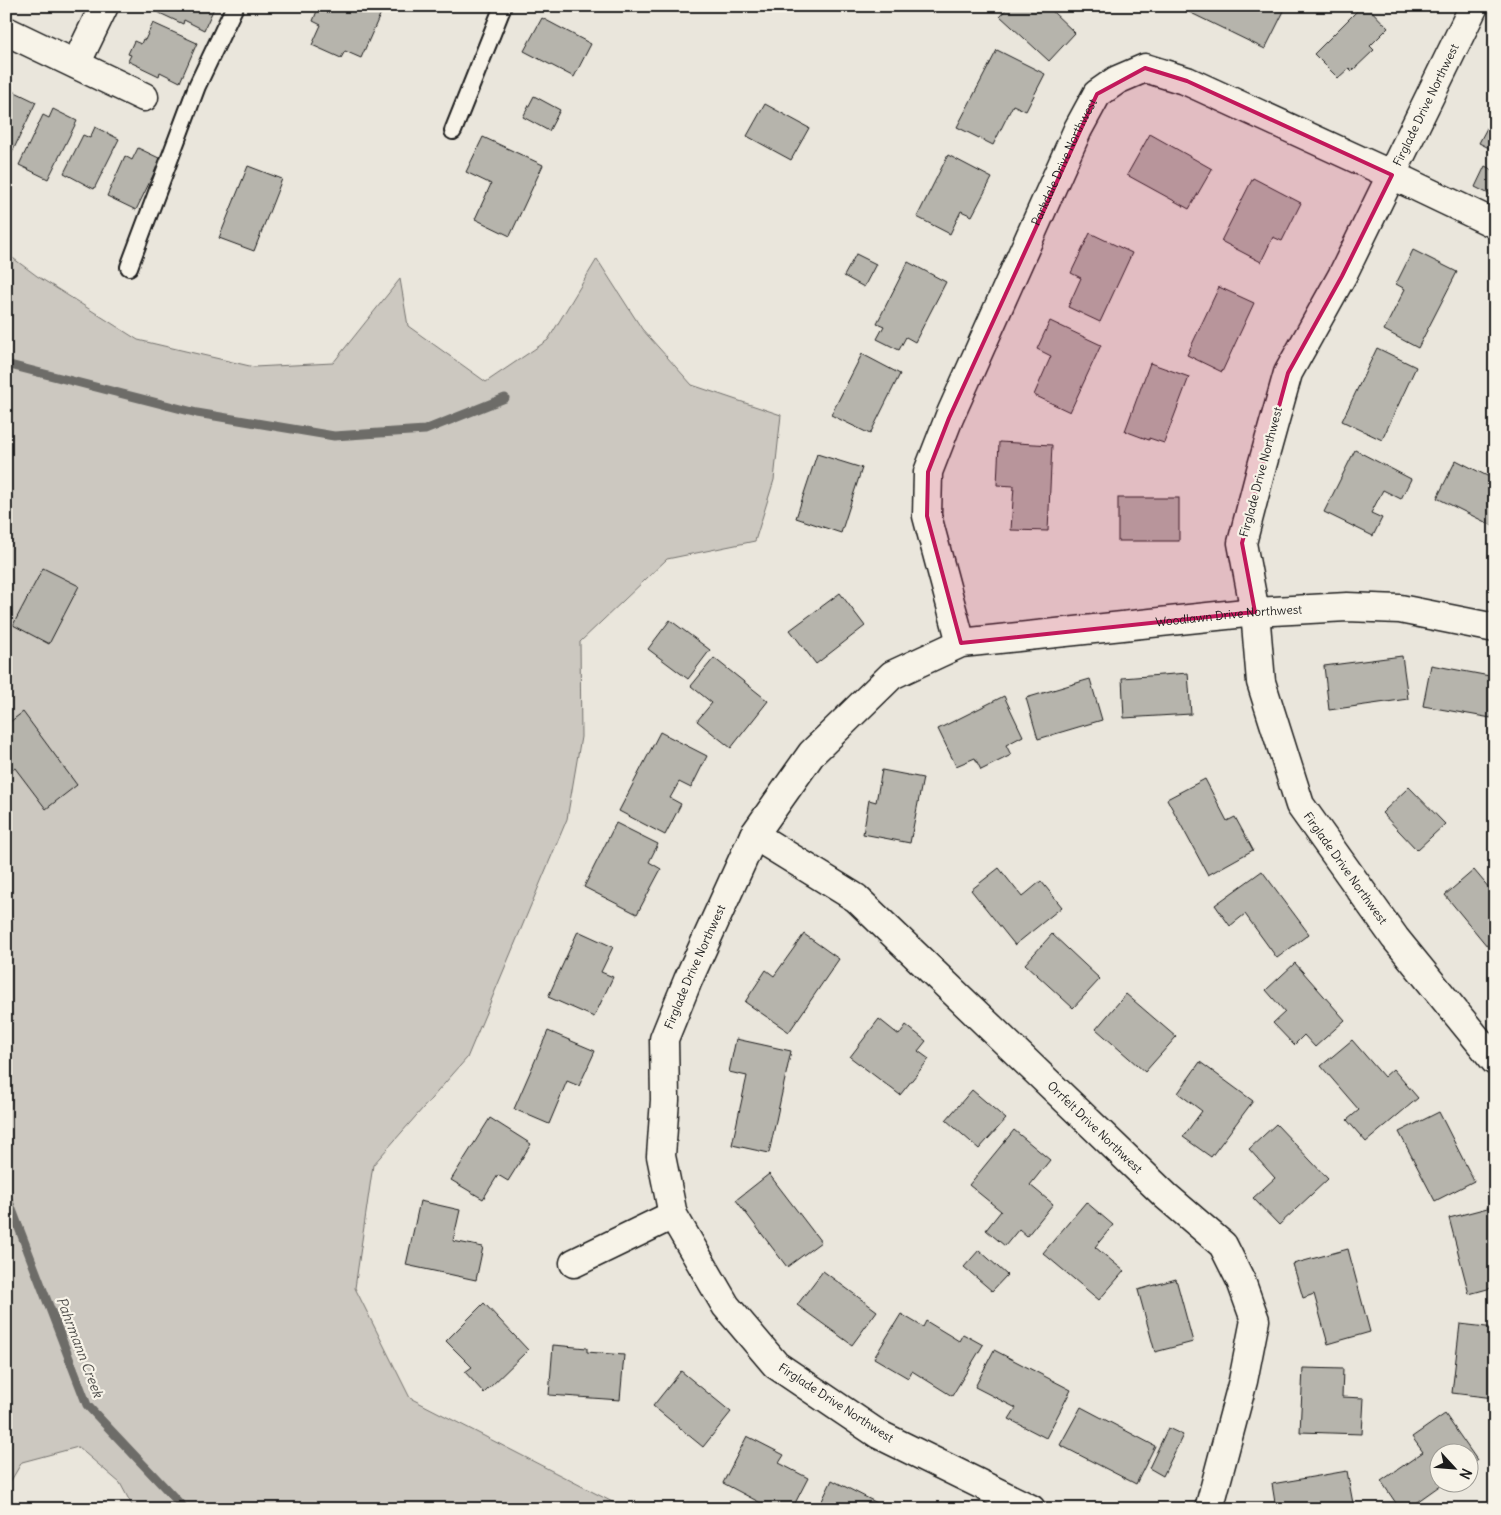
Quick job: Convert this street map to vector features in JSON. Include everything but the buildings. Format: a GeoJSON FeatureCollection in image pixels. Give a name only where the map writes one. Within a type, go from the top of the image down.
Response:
{"type":"FeatureCollection","features":[{"type":"Feature","properties":{"kind":"street"},"geometry":{"type":"LineString","coordinates":[[76,64],[104,6]]}},
{"type":"Feature","properties":{"kind":"street","name":"Firglade Drive Northwest"},"geometry":{"type":"LineString","coordinates":[[1474,6],[1342,276],[1288,373],[1242,543],[1255,612],[1261,682],[1300,805],[1395,938],[1495,1061]]}},
{"type":"Feature","properties":{"kind":"street"},"geometry":{"type":"LineString","coordinates":[[6,31],[144,97]]}},
{"type":"Feature","properties":{"kind":"street","name":"Parkdale Drive Northwest"},"geometry":{"type":"LineString","coordinates":[[960,643],[927,516],[928,472],[949,418],[1074,138],[1098,94],[1116,80],[1145,68],[1187,81],[1495,224]]}},
{"type":"Feature","properties":{"kind":"street","name":"Woodlawn Drive Northwest"},"geometry":{"type":"LineString","coordinates":[[960,643],[1255,612],[1347,606],[1400,609],[1495,628]]}},
{"type":"Feature","properties":{"kind":"street","name":"Firglade Drive Northwest"},"geometry":{"type":"LineString","coordinates":[[960,643],[892,675],[812,753],[754,835],[688,980],[664,1039],[665,1100],[661,1156],[673,1215],[726,1306],[776,1364],[878,1434],[1031,1509]]}},
{"type":"Feature","properties":{"kind":"street","name":"Orrfelt Drive Northwest"},"geometry":{"type":"LineString","coordinates":[[754,835],[856,898],[1166,1196],[1223,1245],[1241,1281],[1255,1320],[1243,1381],[1209,1509]]}},
{"type":"Feature","properties":{"kind":"street"},"geometry":{"type":"LineString","coordinates":[[574,1262],[673,1215]]}},
{"type":"Feature","properties":{"kind":"lane"},"geometry":{"type":"LineString","coordinates":[[129,266],[197,86],[235,6]]}},
{"type":"Feature","properties":{"kind":"lane"},"geometry":{"type":"LineString","coordinates":[[452,131],[504,6]]}},
{"type":"Feature","properties":{"kind":"highlighted area"},"geometry":{"type":"Polygon","coordinates":[[[1145,68],[1187,81],[1392,175],[1342,276],[1288,373],[1242,543],[1255,612],[961,643],[927,516],[928,472],[949,418],[1097,94],[1145,68]]]}},
{"type":"Feature","properties":{"kind":"shaded area"},"geometry":{"type":"Polygon","coordinates":[[[6,253],[37,276],[138,340],[254,367],[333,363],[400,279],[408,326],[486,382],[548,340],[597,259],[642,329],[692,385],[781,415],[774,480],[755,541],[667,559],[580,642],[581,737],[567,819],[467,1058],[373,1165],[355,1288],[410,1398],[626,1509],[134,1509],[120,1483],[78,1447],[22,1462],[6,1489],[6,253]]]}},
{"type":"Feature","properties":{"kind":"waterway"},"geometry":{"type":"LineString","coordinates":[[6,364],[197,413],[334,436],[425,430],[505,398]]}},
{"type":"Feature","properties":{"kind":"waterway","name":"Pahrmann Creek"},"geometry":{"type":"LineString","coordinates":[[6,1194],[87,1405],[185,1509]]}}]}
